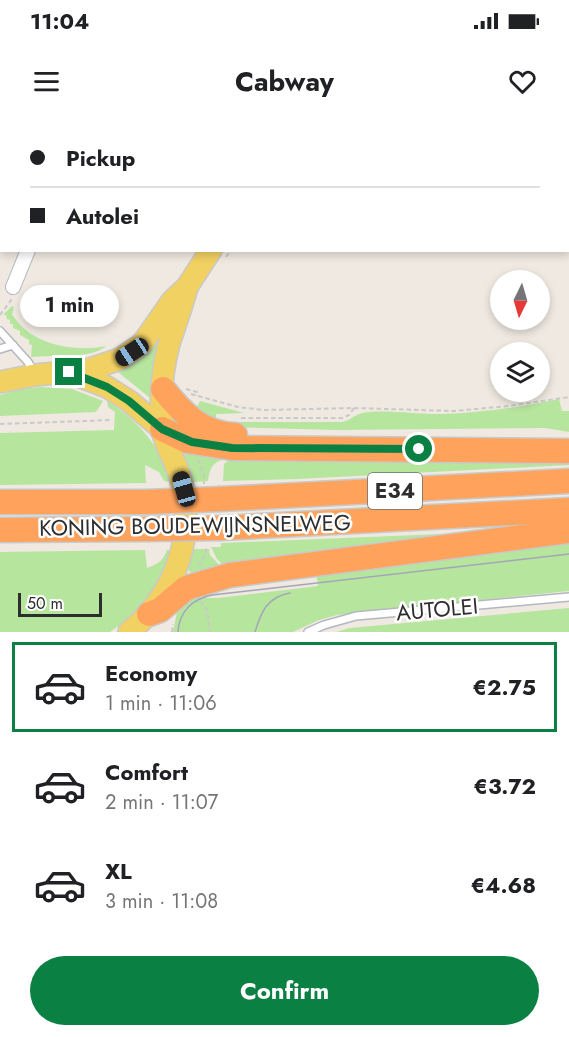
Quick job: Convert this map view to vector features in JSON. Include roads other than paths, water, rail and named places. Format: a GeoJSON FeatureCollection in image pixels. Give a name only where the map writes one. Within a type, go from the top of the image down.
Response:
{"type":"FeatureCollection","features":[{"type":"Feature","properties":{"kind":"highway"},"geometry":{"type":"LineString","coordinates":[[172,388],[186,416],[208,429],[225,435],[258,436],[279,448]]}},
{"type":"Feature","properties":{"kind":"highway"},"geometry":{"type":"LineString","coordinates":[[162,429],[187,441],[232,448],[569,451]]}},
{"type":"Feature","properties":{"kind":"highway","name":"KONING BOUDEWIJNSNELWEG"},"geometry":{"type":"LineString","coordinates":[[0,502],[146,502],[569,481]]}},
{"type":"Feature","properties":{"kind":"highway","name":"KONING BOUDEWIJNSNELWEG"},"geometry":{"type":"LineString","coordinates":[[0,530],[221,528],[569,510]]}},
{"type":"Feature","properties":{"kind":"highway"},"geometry":{"type":"LineString","coordinates":[[149,614],[160,610],[186,588],[230,574],[569,531]]}},
{"type":"Feature","properties":{"kind":"main road"},"geometry":{"type":"LineString","coordinates":[[0,382],[100,367],[132,352],[142,344],[172,301],[218,254]]}},
{"type":"Feature","properties":{"kind":"main road"},"geometry":{"type":"LineString","coordinates":[[162,429],[172,388],[165,363],[187,287]]}},
{"type":"Feature","properties":{"kind":"main road"},"geometry":{"type":"LineString","coordinates":[[69,372],[107,387],[129,401],[162,429],[184,489],[186,521],[178,566],[149,614],[129,632]]}},
{"type":"Feature","properties":{"kind":"street"},"geometry":{"type":"LineString","coordinates":[[13,287],[27,252]]}},
{"type":"Feature","properties":{"kind":"lane"},"geometry":{"type":"LineString","coordinates":[[0,331],[28,362],[35,375]]}},
{"type":"Feature","properties":{"kind":"lane"},"geometry":{"type":"LineString","coordinates":[[0,349],[13,345]]}},
{"type":"Feature","properties":{"kind":"lane","name":"AUTOLEI"},"geometry":{"type":"LineString","coordinates":[[308,632],[356,616],[569,597]]}},
{"type":"Feature","properties":{"kind":"tram line"},"geometry":{"type":"LineString","coordinates":[[178,632],[181,618],[188,607],[212,595],[569,554]]}},
{"type":"Feature","properties":{"kind":"tram line"},"geometry":{"type":"LineString","coordinates":[[255,632],[266,606],[276,598],[290,593]]}}]}
